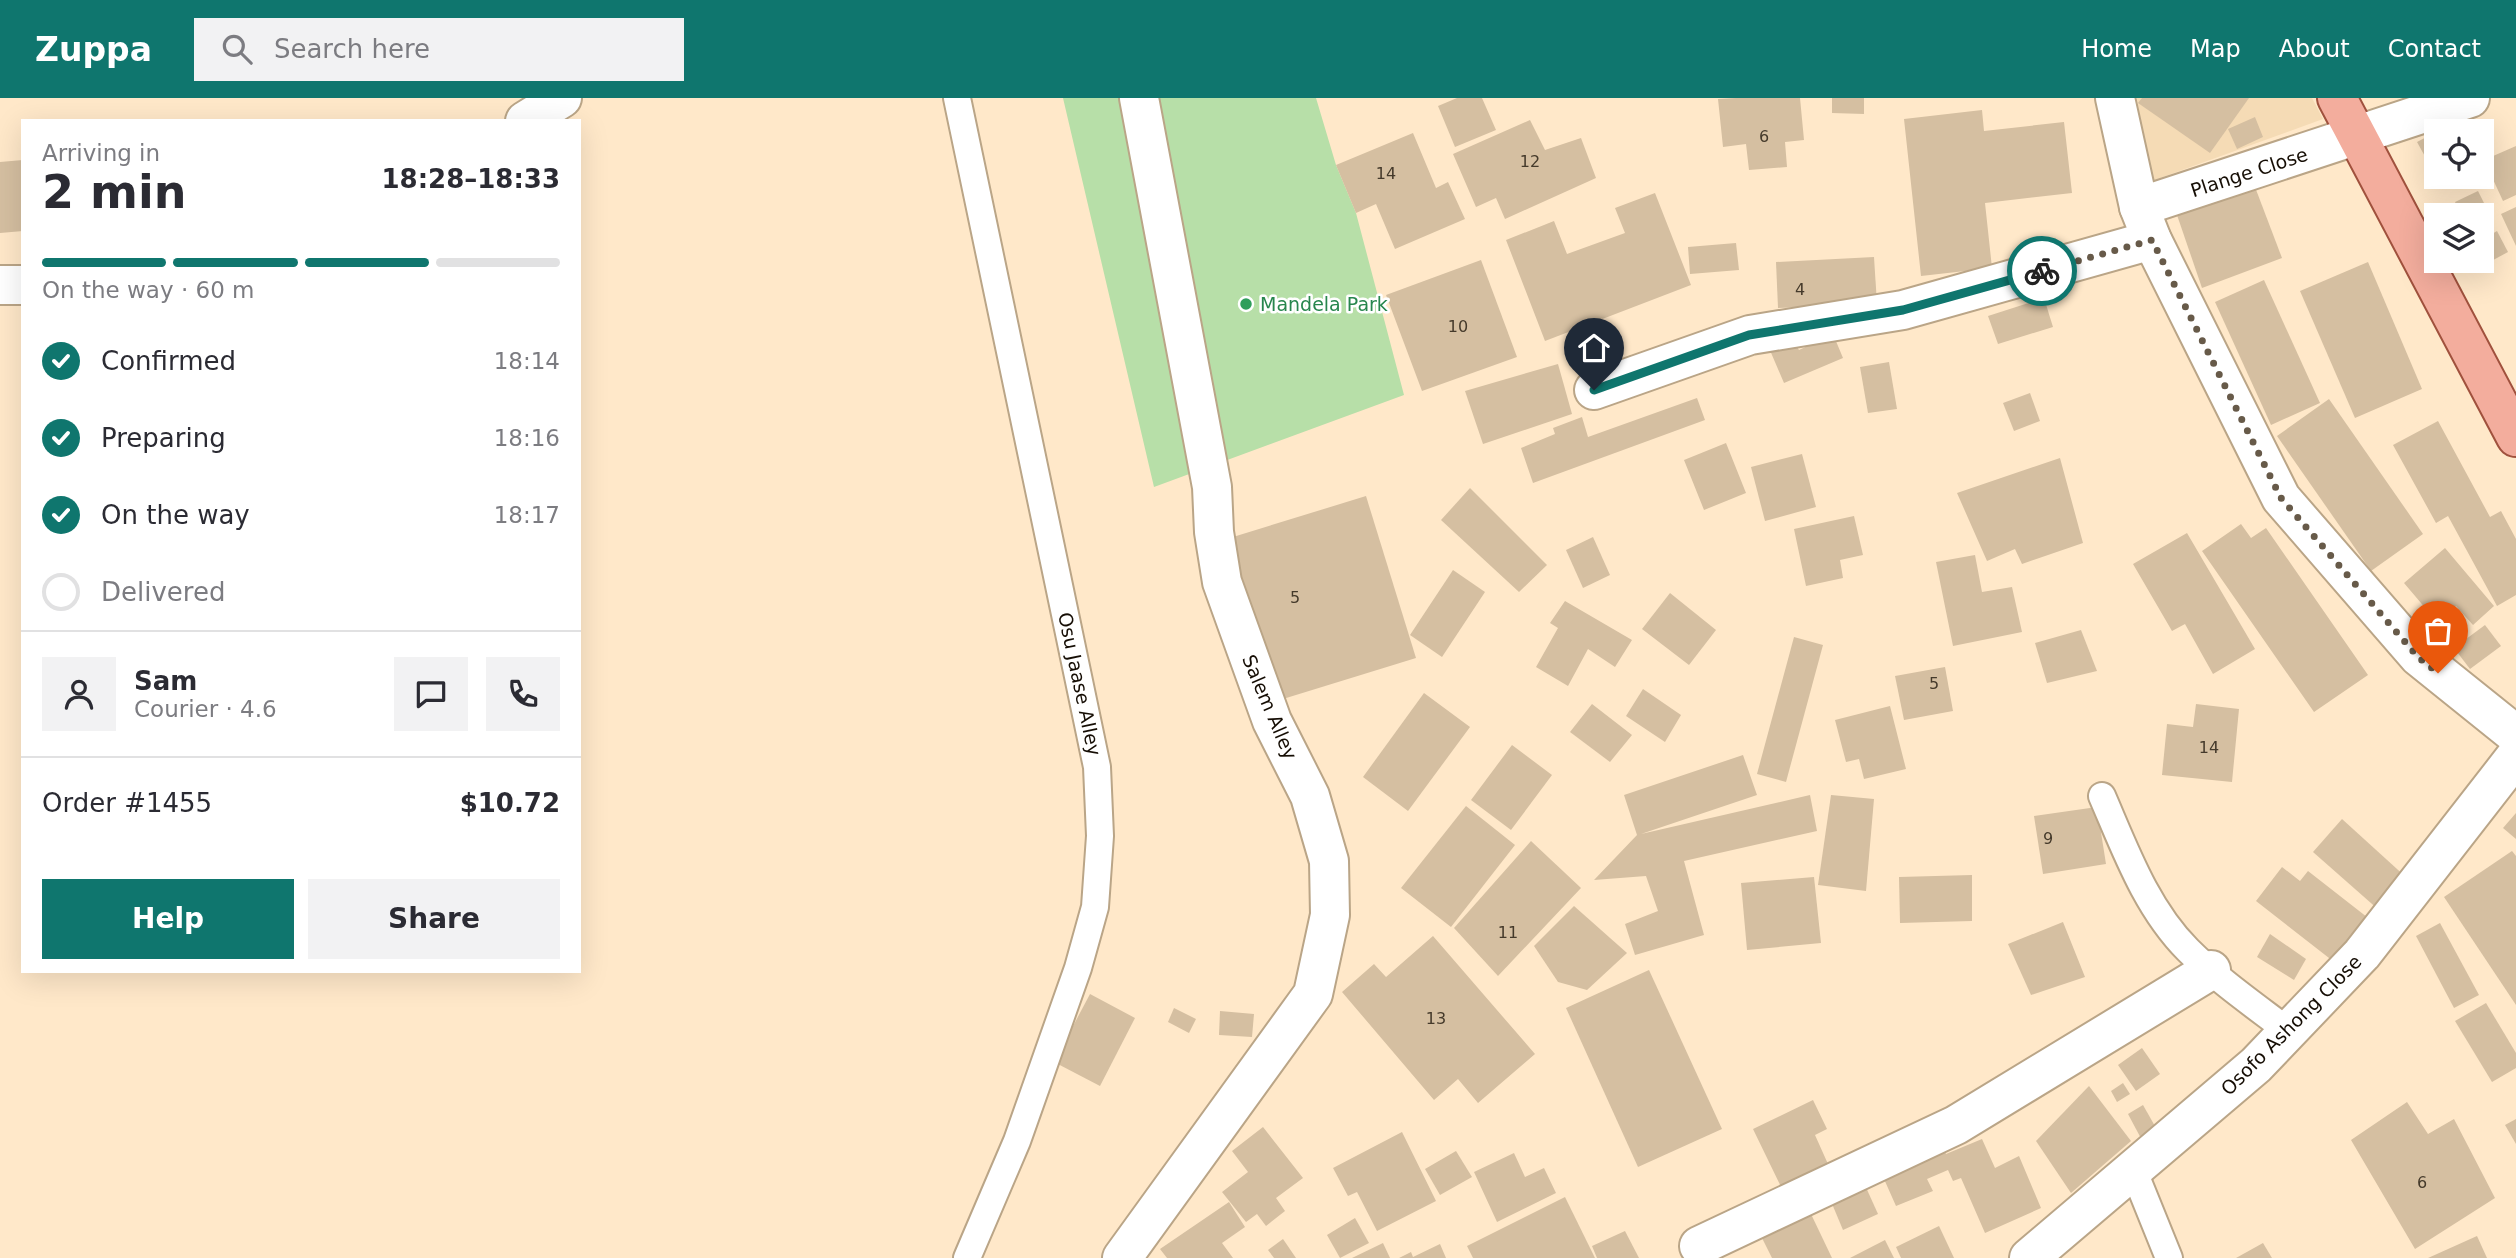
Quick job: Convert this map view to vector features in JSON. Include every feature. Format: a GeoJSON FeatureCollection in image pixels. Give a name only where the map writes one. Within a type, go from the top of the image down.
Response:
{"type":"FeatureCollection","features":[{"type":"Feature","properties":{"kind":"main road"},"geometry":{"type":"LineString","coordinates":[[2337,98],[2516,437]]}},
{"type":"Feature","properties":{"kind":"street"},"geometry":{"type":"LineString","coordinates":[[528,119],[562,98]]}},
{"type":"Feature","properties":{"kind":"street","name":"Salem Alley"},"geometry":{"type":"LineString","coordinates":[[1122,1258],[1313,994],[1330,915],[1329,862],[1310,796],[1272,721],[1222,582],[1213,532],[1212,487],[1139,98]]}},
{"type":"Feature","properties":{"kind":"street"},"geometry":{"type":"LineString","coordinates":[[2115,98],[2146,223],[2281,498],[2418,657],[2516,735]]}},
{"type":"Feature","properties":{"kind":"street","name":"Plange Close"},"geometry":{"type":"LineString","coordinates":[[1594,390],[1749,335],[1903,310],[2146,223],[2358,137],[2470,98]]}},
{"type":"Feature","properties":{"kind":"street"},"geometry":{"type":"LineString","coordinates":[[0,285],[21,285]]}},
{"type":"Feature","properties":{"kind":"street","name":"Osofo Ashong Close"},"geometry":{"type":"LineString","coordinates":[[2029,1258],[2256,1065],[2362,954],[2516,756]]}},
{"type":"Feature","properties":{"kind":"street"},"geometry":{"type":"LineString","coordinates":[[1699,1246],[1956,1125],[2211,970]]}},
{"type":"Feature","properties":{"kind":"lane","name":"Osu Jaase Alley"},"geometry":{"type":"LineString","coordinates":[[957,98],[1097,767],[1100,835],[1095,907],[1079,968],[1017,1141],[967,1258]]}},
{"type":"Feature","properties":{"kind":"lane"},"geometry":{"type":"LineString","coordinates":[[2102,796],[2138,878],[2164,920],[2187,948],[2211,970],[2288,1031]]}},
{"type":"Feature","properties":{"kind":"lane"},"geometry":{"type":"LineString","coordinates":[[2133,1169],[2169,1258]]}},
{"type":"Feature","properties":{"kind":"shaded area"},"geometry":{"type":"Polygon","coordinates":[[[2137,98],[2312,98],[2323,119],[2149,182],[2137,98]]]}},
{"type":"Feature","properties":{"kind":"green space","name":"Mandela Park"},"geometry":{"type":"Polygon","coordinates":[[[1063,98],[1316,98],[1336,165],[1356,213],[1404,395],[1154,487],[1063,98]]]}},
{"type":"Feature","properties":{"kind":"building"},"geometry":{"type":"Polygon","coordinates":[[[1457,98],[1482,98],[1496,130],[1455,147],[1438,106],[1457,98]]]}},
{"type":"Feature","properties":{"kind":"building"},"geometry":{"type":"Polygon","coordinates":[[[1800,98],[1804,140],[1785,142],[1787,167],[1749,170],[1746,144],[1723,147],[1718,99],[1800,98]]]}},
{"type":"Feature","properties":{"kind":"building"},"geometry":{"type":"Polygon","coordinates":[[[1832,98],[1864,98],[1864,114],[1832,113],[1832,98]]]}},
{"type":"Feature","properties":{"kind":"building"},"geometry":{"type":"Polygon","coordinates":[[[2142,98],[2249,98],[2210,153],[2138,103],[2142,98]]]}},
{"type":"Feature","properties":{"kind":"building"},"geometry":{"type":"Polygon","coordinates":[[[1982,110],[1984,131],[2064,122],[2072,193],[1985,203],[1992,268],[1921,276],[1904,119],[1982,110]]]}},
{"type":"Feature","properties":{"kind":"building"},"geometry":{"type":"Polygon","coordinates":[[[2255,117],[2263,137],[2237,149],[2228,129],[2255,117]]]}},
{"type":"Feature","properties":{"kind":"building"},"geometry":{"type":"Polygon","coordinates":[[[1530,120],[1545,150],[1581,138],[1596,178],[1505,219],[1496,198],[1476,207],[1453,154],[1530,120]]]}},
{"type":"Feature","properties":{"kind":"building"},"geometry":{"type":"Polygon","coordinates":[[[1413,133],[1436,188],[1448,182],[1465,219],[1395,249],[1376,204],[1356,213],[1336,165],[1413,133]]]}},
{"type":"Feature","properties":{"kind":"building"},"geometry":{"type":"Polygon","coordinates":[[[2424,138],[2424,155],[2417,142],[2424,138]]]}},
{"type":"Feature","properties":{"kind":"building"},"geometry":{"type":"Polygon","coordinates":[[[2516,146],[2516,195],[2503,201],[2494,182],[2494,156],[2516,146]]]}},
{"type":"Feature","properties":{"kind":"building"},"geometry":{"type":"Polygon","coordinates":[[[21,160],[21,231],[0,233],[0,162],[21,160]]]}},
{"type":"Feature","properties":{"kind":"building"},"geometry":{"type":"Polygon","coordinates":[[[2255,187],[2282,258],[2202,288],[2177,215],[2255,187]]]}},
{"type":"Feature","properties":{"kind":"building"},"geometry":{"type":"Polygon","coordinates":[[[2478,191],[2484,203],[2455,203],[2478,191]]]}},
{"type":"Feature","properties":{"kind":"building"},"geometry":{"type":"Polygon","coordinates":[[[1655,193],[1691,285],[1545,341],[1506,240],[1554,221],[1567,254],[1625,233],[1615,208],[1655,193]]]}},
{"type":"Feature","properties":{"kind":"building"},"geometry":{"type":"Polygon","coordinates":[[[2516,207],[2516,246],[2501,214],[2516,207]]]}},
{"type":"Feature","properties":{"kind":"building"},"geometry":{"type":"Polygon","coordinates":[[[2497,231],[2508,252],[2494,260],[2494,233],[2497,231]]]}},
{"type":"Feature","properties":{"kind":"building"},"geometry":{"type":"Polygon","coordinates":[[[1736,243],[1739,270],[1690,274],[1688,247],[1736,243]]]}},
{"type":"Feature","properties":{"kind":"building"},"geometry":{"type":"Polygon","coordinates":[[[1874,257],[1877,304],[1778,308],[1776,262],[1874,257]]]}},
{"type":"Feature","properties":{"kind":"building"},"geometry":{"type":"Polygon","coordinates":[[[1481,260],[1517,357],[1422,391],[1386,295],[1481,260]]]}},
{"type":"Feature","properties":{"kind":"building"},"geometry":{"type":"Polygon","coordinates":[[[2368,262],[2422,389],[2355,418],[2300,291],[2368,262]]]}},
{"type":"Feature","properties":{"kind":"building"},"geometry":{"type":"Polygon","coordinates":[[[2264,280],[2320,403],[2271,425],[2215,302],[2264,280]]]}},
{"type":"Feature","properties":{"kind":"building"},"geometry":{"type":"Polygon","coordinates":[[[2044,298],[2053,327],[1998,344],[1988,316],[2044,298]]]}},
{"type":"Feature","properties":{"kind":"building"},"geometry":{"type":"Polygon","coordinates":[[[1833,334],[1843,358],[1784,383],[1769,348],[1791,337],[1799,350],[1833,334]]]}},
{"type":"Feature","properties":{"kind":"building"},"geometry":{"type":"Polygon","coordinates":[[[1889,362],[1897,409],[1868,413],[1860,367],[1889,362]]]}},
{"type":"Feature","properties":{"kind":"building"},"geometry":{"type":"Polygon","coordinates":[[[1558,364],[1572,414],[1483,444],[1465,391],[1558,364]]]}},
{"type":"Feature","properties":{"kind":"building"},"geometry":{"type":"Polygon","coordinates":[[[2030,393],[2040,421],[2014,431],[2003,403],[2030,393]]]}},
{"type":"Feature","properties":{"kind":"building"},"geometry":{"type":"Polygon","coordinates":[[[1697,398],[1705,420],[1533,483],[1521,448],[1555,434],[1553,428],[1582,417],[1588,437],[1697,398]]]}},
{"type":"Feature","properties":{"kind":"building"},"geometry":{"type":"Polygon","coordinates":[[[2329,399],[2423,534],[2371,571],[2277,436],[2329,399]]]}},
{"type":"Feature","properties":{"kind":"building"},"geometry":{"type":"Polygon","coordinates":[[[2438,421],[2490,517],[2501,511],[2516,539],[2516,595],[2497,606],[2448,516],[2436,523],[2393,445],[2438,421]]]}},
{"type":"Feature","properties":{"kind":"building"},"geometry":{"type":"Polygon","coordinates":[[[1726,443],[1746,493],[1704,510],[1684,460],[1726,443]]]}},
{"type":"Feature","properties":{"kind":"building"},"geometry":{"type":"Polygon","coordinates":[[[1802,454],[1816,507],[1765,521],[1751,467],[1802,454]]]}},
{"type":"Feature","properties":{"kind":"building"},"geometry":{"type":"Polygon","coordinates":[[[2060,458],[2083,543],[2022,564],[2015,549],[1987,561],[1957,493],[2060,458]]]}},
{"type":"Feature","properties":{"kind":"building"},"geometry":{"type":"Polygon","coordinates":[[[1470,488],[1547,565],[1519,592],[1441,520],[1470,488]]]}},
{"type":"Feature","properties":{"kind":"building"},"geometry":{"type":"Polygon","coordinates":[[[1366,496],[1416,658],[1270,703],[1220,541],[1366,496]]]}},
{"type":"Feature","properties":{"kind":"building"},"geometry":{"type":"Polygon","coordinates":[[[1854,516],[1863,555],[1840,560],[1843,578],[1806,586],[1794,529],[1854,516]]]}},
{"type":"Feature","properties":{"kind":"building"},"geometry":{"type":"Polygon","coordinates":[[[2241,524],[2251,538],[2266,528],[2368,675],[2314,712],[2202,551],[2241,524]]]}},
{"type":"Feature","properties":{"kind":"building"},"geometry":{"type":"Polygon","coordinates":[[[2187,533],[2255,649],[2213,674],[2185,624],[2172,631],[2133,564],[2187,533]]]}},
{"type":"Feature","properties":{"kind":"building"},"geometry":{"type":"Polygon","coordinates":[[[1593,537],[1610,575],[1583,588],[1566,550],[1593,537]]]}},
{"type":"Feature","properties":{"kind":"building"},"geometry":{"type":"Polygon","coordinates":[[[2445,548],[2494,606],[2473,625],[2456,606],[2438,623],[2404,583],[2445,548]]]}},
{"type":"Feature","properties":{"kind":"building"},"geometry":{"type":"Polygon","coordinates":[[[1975,555],[1982,592],[2012,587],[2022,632],[1953,646],[1936,562],[1975,555]]]}},
{"type":"Feature","properties":{"kind":"building"},"geometry":{"type":"Polygon","coordinates":[[[1453,570],[1485,592],[1442,657],[1410,635],[1453,570]]]}},
{"type":"Feature","properties":{"kind":"building"},"geometry":{"type":"Polygon","coordinates":[[[1670,593],[1716,630],[1689,665],[1642,629],[1670,593]]]}},
{"type":"Feature","properties":{"kind":"building"},"geometry":{"type":"Polygon","coordinates":[[[1565,601],[1632,640],[1615,667],[1588,649],[1568,686],[1536,667],[1558,628],[1550,623],[1565,601]]]}},
{"type":"Feature","properties":{"kind":"building"},"geometry":{"type":"Polygon","coordinates":[[[2485,625],[2501,646],[2470,669],[2454,648],[2485,625]]]}},
{"type":"Feature","properties":{"kind":"building"},"geometry":{"type":"Polygon","coordinates":[[[2081,630],[2097,671],[2047,683],[2035,643],[2081,630]]]}},
{"type":"Feature","properties":{"kind":"building"},"geometry":{"type":"Polygon","coordinates":[[[1794,637],[1823,645],[1786,782],[1757,774],[1794,637]]]}},
{"type":"Feature","properties":{"kind":"building"},"geometry":{"type":"Polygon","coordinates":[[[1945,667],[1953,711],[1904,720],[1895,676],[1945,667]]]}},
{"type":"Feature","properties":{"kind":"building"},"geometry":{"type":"Polygon","coordinates":[[[1643,689],[1681,715],[1665,742],[1626,716],[1643,689]]]}},
{"type":"Feature","properties":{"kind":"building"},"geometry":{"type":"Polygon","coordinates":[[[1424,693],[1470,727],[1408,811],[1363,777],[1424,693]]]}},
{"type":"Feature","properties":{"kind":"building"},"geometry":{"type":"Polygon","coordinates":[[[1592,704],[1632,735],[1610,762],[1570,732],[1592,704]]]}},
{"type":"Feature","properties":{"kind":"building"},"geometry":{"type":"Polygon","coordinates":[[[2196,704],[2239,709],[2232,782],[2162,775],[2167,724],[2193,727],[2196,704]]]}},
{"type":"Feature","properties":{"kind":"building"},"geometry":{"type":"Polygon","coordinates":[[[1890,706],[1906,769],[1864,779],[1859,759],[1846,762],[1835,720],[1890,706]]]}},
{"type":"Feature","properties":{"kind":"building"},"geometry":{"type":"Polygon","coordinates":[[[1512,745],[1552,775],[1511,830],[1471,800],[1512,745]]]}},
{"type":"Feature","properties":{"kind":"building"},"geometry":{"type":"Polygon","coordinates":[[[1743,755],[1757,795],[1641,834],[1810,795],[1817,831],[1684,861],[1704,935],[1635,955],[1625,924],[1658,911],[1646,876],[1594,880],[1637,835],[1624,795],[1743,755]]]}},
{"type":"Feature","properties":{"kind":"building"},"geometry":{"type":"Polygon","coordinates":[[[1831,795],[1874,799],[1866,891],[1818,885],[1831,795]]]}},
{"type":"Feature","properties":{"kind":"building"},"geometry":{"type":"Polygon","coordinates":[[[1466,806],[1515,845],[1451,927],[1401,888],[1466,806]]]}},
{"type":"Feature","properties":{"kind":"building"},"geometry":{"type":"Polygon","coordinates":[[[2097,807],[2106,864],[2043,874],[2034,816],[2097,807]]]}},
{"type":"Feature","properties":{"kind":"building"},"geometry":{"type":"Polygon","coordinates":[[[2516,813],[2516,839],[2503,828],[2516,813]]]}},
{"type":"Feature","properties":{"kind":"building"},"geometry":{"type":"Polygon","coordinates":[[[2342,819],[2408,879],[2380,911],[2313,852],[2342,819]]]}},
{"type":"Feature","properties":{"kind":"building"},"geometry":{"type":"Polygon","coordinates":[[[1531,841],[1581,888],[1498,976],[1454,928],[1531,841]]]}},
{"type":"Feature","properties":{"kind":"building"},"geometry":{"type":"Polygon","coordinates":[[[2512,851],[2516,856],[2516,1005],[2444,897],[2512,851]]]}},
{"type":"Feature","properties":{"kind":"building"},"geometry":{"type":"Polygon","coordinates":[[[2282,867],[2300,881],[2308,871],[2372,921],[2338,965],[2256,901],[2282,867]]]}},
{"type":"Feature","properties":{"kind":"building"},"geometry":{"type":"Polygon","coordinates":[[[1972,875],[1972,921],[1900,923],[1899,877],[1972,875]]]}},
{"type":"Feature","properties":{"kind":"building"},"geometry":{"type":"Polygon","coordinates":[[[1814,877],[1821,943],[1747,950],[1741,883],[1814,877]]]}},
{"type":"Feature","properties":{"kind":"building"},"geometry":{"type":"Polygon","coordinates":[[[1574,906],[1627,953],[1587,990],[1558,982],[1534,946],[1574,906]]]}},
{"type":"Feature","properties":{"kind":"building"},"geometry":{"type":"Polygon","coordinates":[[[2063,922],[2085,977],[2031,995],[2008,944],[2063,922]]]}},
{"type":"Feature","properties":{"kind":"building"},"geometry":{"type":"Polygon","coordinates":[[[2440,923],[2479,995],[2454,1008],[2416,936],[2440,923]]]}},
{"type":"Feature","properties":{"kind":"building"},"geometry":{"type":"Polygon","coordinates":[[[2270,934],[2306,959],[2294,980],[2257,957],[2270,934]]]}},
{"type":"Feature","properties":{"kind":"building"},"geometry":{"type":"Polygon","coordinates":[[[1433,936],[1535,1054],[1478,1103],[1458,1079],[1434,1100],[1342,992],[1374,964],[1386,977],[1433,936]]]}},
{"type":"Feature","properties":{"kind":"building"},"geometry":{"type":"Polygon","coordinates":[[[1649,970],[1722,1129],[1638,1167],[1566,1008],[1649,970]]]}},
{"type":"Feature","properties":{"kind":"building"},"geometry":{"type":"Polygon","coordinates":[[[1090,994],[1135,1018],[1100,1086],[1054,1062],[1090,994]]]}},
{"type":"Feature","properties":{"kind":"building"},"geometry":{"type":"Polygon","coordinates":[[[2486,1003],[2516,1053],[2516,1068],[2492,1082],[2455,1021],[2486,1003]]]}},
{"type":"Feature","properties":{"kind":"building"},"geometry":{"type":"Polygon","coordinates":[[[1174,1008],[1196,1019],[1189,1033],[1168,1022],[1174,1008]]]}},
{"type":"Feature","properties":{"kind":"building"},"geometry":{"type":"Polygon","coordinates":[[[1220,1011],[1254,1014],[1252,1037],[1219,1035],[1220,1011]]]}},
{"type":"Feature","properties":{"kind":"building"},"geometry":{"type":"Polygon","coordinates":[[[2142,1048],[2160,1074],[2136,1091],[2118,1065],[2142,1048]]]}},
{"type":"Feature","properties":{"kind":"building"},"geometry":{"type":"Polygon","coordinates":[[[2123,1083],[2130,1094],[2117,1102],[2111,1091],[2123,1083]]]}},
{"type":"Feature","properties":{"kind":"building"},"geometry":{"type":"Polygon","coordinates":[[[2089,1086],[2131,1141],[2071,1193],[2036,1141],[2089,1086]]]}},
{"type":"Feature","properties":{"kind":"building"},"geometry":{"type":"Polygon","coordinates":[[[1813,1100],[1827,1129],[1815,1135],[1832,1173],[1785,1195],[1753,1129],[1813,1100]]]}},
{"type":"Feature","properties":{"kind":"building"},"geometry":{"type":"Polygon","coordinates":[[[2407,1102],[2428,1134],[2454,1119],[2495,1198],[2415,1249],[2351,1140],[2407,1102]]]}},
{"type":"Feature","properties":{"kind":"building"},"geometry":{"type":"Polygon","coordinates":[[[2143,1105],[2160,1135],[2144,1144],[2128,1114],[2143,1105]]]}},
{"type":"Feature","properties":{"kind":"building"},"geometry":{"type":"Polygon","coordinates":[[[2516,1119],[2516,1144],[2505,1125],[2516,1119]]]}},
{"type":"Feature","properties":{"kind":"building"},"geometry":{"type":"Polygon","coordinates":[[[1263,1127],[1303,1178],[1276,1198],[1285,1211],[1266,1226],[1257,1214],[1246,1222],[1222,1192],[1248,1172],[1232,1151],[1263,1127]]]}},
{"type":"Feature","properties":{"kind":"building"},"geometry":{"type":"Polygon","coordinates":[[[1402,1132],[1436,1201],[1377,1231],[1357,1192],[1348,1196],[1333,1168],[1402,1132]]]}},
{"type":"Feature","properties":{"kind":"building"},"geometry":{"type":"Polygon","coordinates":[[[1982,1139],[1995,1168],[2019,1156],[2041,1208],[1985,1233],[1961,1178],[1953,1181],[1948,1170],[1927,1179],[1933,1191],[1896,1206],[1880,1170],[1941,1143],[1946,1154],[1982,1139]]]}},
{"type":"Feature","properties":{"kind":"building"},"geometry":{"type":"Polygon","coordinates":[[[1456,1151],[1472,1177],[1440,1195],[1425,1169],[1456,1151]]]}},
{"type":"Feature","properties":{"kind":"building"},"geometry":{"type":"Polygon","coordinates":[[[1514,1153],[1525,1177],[1544,1168],[1556,1193],[1497,1222],[1474,1172],[1514,1153]]]}},
{"type":"Feature","properties":{"kind":"building"},"geometry":{"type":"Polygon","coordinates":[[[1864,1183],[1878,1214],[1843,1230],[1830,1199],[1864,1183]]]}},
{"type":"Feature","properties":{"kind":"building"},"geometry":{"type":"Polygon","coordinates":[[[1565,1197],[1595,1258],[1473,1258],[1467,1246],[1565,1197]]]}},
{"type":"Feature","properties":{"kind":"building"},"geometry":{"type":"Polygon","coordinates":[[[1229,1202],[1245,1227],[1222,1243],[1233,1258],[1167,1258],[1160,1249],[1229,1202]]]}},
{"type":"Feature","properties":{"kind":"building"},"geometry":{"type":"Polygon","coordinates":[[[1811,1214],[1832,1258],[1772,1258],[1762,1238],[1811,1214]]]}},
{"type":"Feature","properties":{"kind":"building"},"geometry":{"type":"Polygon","coordinates":[[[1355,1218],[1369,1243],[1340,1258],[1327,1235],[1355,1218]]]}},
{"type":"Feature","properties":{"kind":"building"},"geometry":{"type":"Polygon","coordinates":[[[1939,1226],[1954,1258],[1901,1258],[1896,1247],[1939,1226]]]}},
{"type":"Feature","properties":{"kind":"building"},"geometry":{"type":"Polygon","coordinates":[[[1625,1231],[1639,1258],[1597,1258],[1592,1246],[1625,1231]]]}},
{"type":"Feature","properties":{"kind":"building"},"geometry":{"type":"Polygon","coordinates":[[[2477,1236],[2487,1258],[2428,1258],[2477,1236]]]}},
{"type":"Feature","properties":{"kind":"building"},"geometry":{"type":"Polygon","coordinates":[[[1283,1239],[1296,1258],[1274,1258],[1268,1250],[1283,1239]]]}},
{"type":"Feature","properties":{"kind":"building"},"geometry":{"type":"Polygon","coordinates":[[[1885,1240],[1894,1258],[1850,1258],[1885,1240]]]}},
{"type":"Feature","properties":{"kind":"building"},"geometry":{"type":"Polygon","coordinates":[[[1383,1243],[1390,1258],[1352,1258],[1383,1243]]]}},
{"type":"Feature","properties":{"kind":"building"},"geometry":{"type":"Polygon","coordinates":[[[2263,1243],[2272,1258],[2236,1258],[2263,1243]]]}},
{"type":"Feature","properties":{"kind":"building"},"geometry":{"type":"Polygon","coordinates":[[[1440,1244],[1446,1258],[1399,1258],[1411,1252],[1413,1257],[1440,1244]]]}},
{"type":"Feature","properties":{"kind":"way so far"},"geometry":{"type":"LineString","coordinates":[[2042,271],[2152,240],[2281,498],[2418,657],[2438,673]]}},
{"type":"Feature","properties":{"kind":"place","name":"Mandela Park"},"geometry":{"type":"Point","coordinates":[1246,304]}},
{"type":"Feature","properties":{"kind":"route"},"geometry":{"type":"LineString","coordinates":[[1594,390],[1749,335],[1903,310],[2042,271]]}}]}
